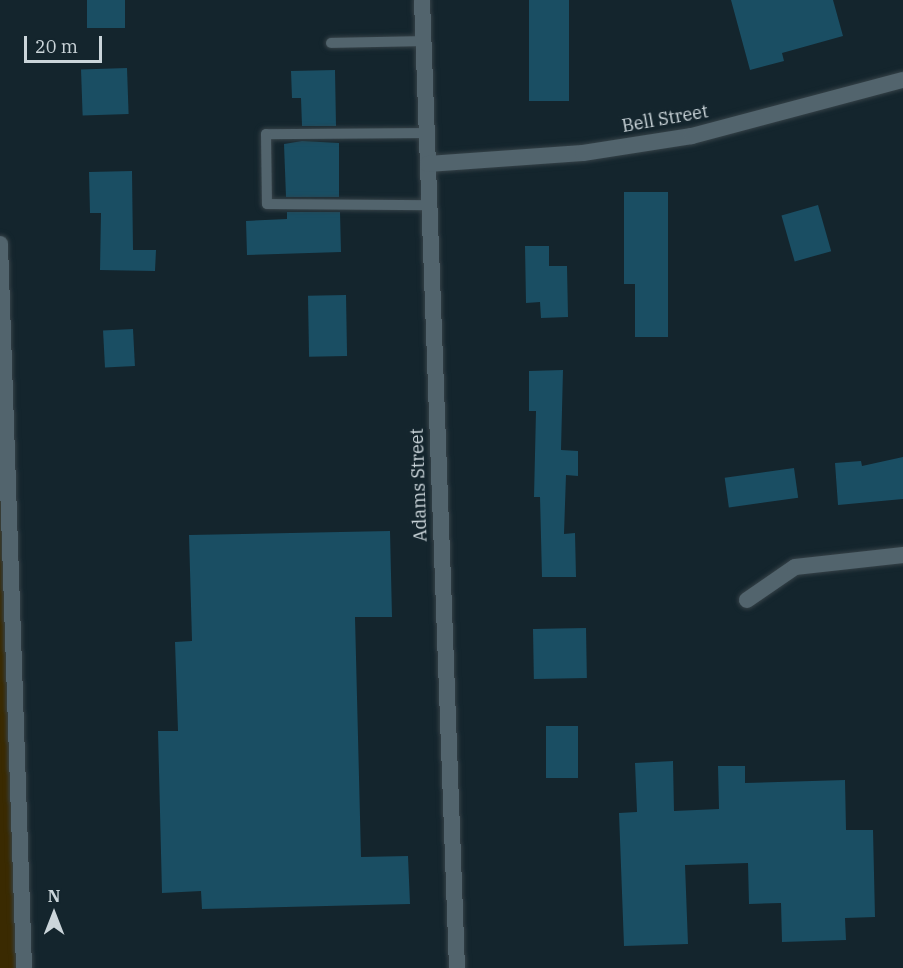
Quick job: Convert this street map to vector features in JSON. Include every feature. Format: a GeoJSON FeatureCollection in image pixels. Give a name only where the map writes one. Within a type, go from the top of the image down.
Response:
{"type":"FeatureCollection","features":[{"type":"Feature","properties":{"kind":"street","name":"Adams Street"},"geometry":{"type":"LineString","coordinates":[[422,0],[457,968]]}},
{"type":"Feature","properties":{"kind":"street","name":"Bell Street"},"geometry":{"type":"LineString","coordinates":[[428,164],[583,153],[692,136],[903,80]]}},
{"type":"Feature","properties":{"kind":"street"},"geometry":{"type":"LineString","coordinates":[[0,244],[3,417],[24,968]]}},
{"type":"Feature","properties":{"kind":"street"},"geometry":{"type":"LineString","coordinates":[[747,600],[795,567],[903,555]]}},
{"type":"Feature","properties":{"kind":"lane"},"geometry":{"type":"LineString","coordinates":[[331,43],[423,41]]}},
{"type":"Feature","properties":{"kind":"lane"},"geometry":{"type":"LineString","coordinates":[[427,133],[266,134],[267,204],[429,204]]}},
{"type":"Feature","properties":{"kind":"shaded area"},"geometry":{"type":"Polygon","coordinates":[[[0,417],[24,968],[0,968],[0,417]]]}},
{"type":"Feature","properties":{"kind":"building"},"geometry":{"type":"Polygon","coordinates":[[[87,0],[125,0],[125,28],[87,28],[87,0]]]}},
{"type":"Feature","properties":{"kind":"building"},"geometry":{"type":"Polygon","coordinates":[[[529,0],[569,0],[569,101],[529,101],[529,0]]]}},
{"type":"Feature","properties":{"kind":"building"},"geometry":{"type":"Polygon","coordinates":[[[731,0],[833,0],[843,36],[782,53],[784,61],[750,70],[731,0]]]}},
{"type":"Feature","properties":{"kind":"building"},"geometry":{"type":"Polygon","coordinates":[[[127,68],[129,114],[83,116],[81,70],[127,68]]]}},
{"type":"Feature","properties":{"kind":"building"},"geometry":{"type":"Polygon","coordinates":[[[335,70],[336,126],[302,126],[301,98],[292,98],[291,71],[335,70]]]}},
{"type":"Feature","properties":{"kind":"building"},"geometry":{"type":"Polygon","coordinates":[[[302,141],[339,143],[339,197],[286,197],[284,144],[302,141]]]}},
{"type":"Feature","properties":{"kind":"building"},"geometry":{"type":"Polygon","coordinates":[[[132,171],[133,250],[156,250],[155,271],[100,270],[101,213],[90,213],[89,172],[132,171]]]}},
{"type":"Feature","properties":{"kind":"building"},"geometry":{"type":"Polygon","coordinates":[[[624,192],[668,192],[668,337],[635,337],[635,284],[624,284],[624,192]]]}},
{"type":"Feature","properties":{"kind":"building"},"geometry":{"type":"Polygon","coordinates":[[[818,205],[831,251],[795,262],[781,215],[818,205]]]}},
{"type":"Feature","properties":{"kind":"building"},"geometry":{"type":"Polygon","coordinates":[[[287,212],[340,212],[341,252],[247,255],[246,221],[287,219],[287,212]]]}},
{"type":"Feature","properties":{"kind":"building"},"geometry":{"type":"Polygon","coordinates":[[[525,246],[549,246],[549,266],[567,266],[568,317],[541,318],[540,302],[526,303],[525,246]]]}},
{"type":"Feature","properties":{"kind":"building"},"geometry":{"type":"Polygon","coordinates":[[[346,295],[347,356],[309,357],[308,296],[346,295]]]}},
{"type":"Feature","properties":{"kind":"building"},"geometry":{"type":"Polygon","coordinates":[[[133,329],[135,366],[105,368],[103,331],[133,329]]]}},
{"type":"Feature","properties":{"kind":"building"},"geometry":{"type":"Polygon","coordinates":[[[563,370],[561,450],[578,451],[578,476],[566,475],[564,534],[575,533],[576,577],[542,577],[540,497],[534,497],[536,411],[529,411],[529,371],[563,370]]]}},
{"type":"Feature","properties":{"kind":"building"},"geometry":{"type":"Polygon","coordinates":[[[903,457],[903,499],[838,505],[835,463],[861,461],[862,466],[903,457]]]}},
{"type":"Feature","properties":{"kind":"building"},"geometry":{"type":"Polygon","coordinates":[[[794,468],[798,498],[729,507],[725,478],[794,468]]]}},
{"type":"Feature","properties":{"kind":"building"},"geometry":{"type":"Polygon","coordinates":[[[390,531],[392,617],[355,617],[361,857],[408,856],[410,904],[202,909],[201,891],[162,893],[158,731],[178,731],[175,642],[192,641],[189,535],[390,531]]]}},
{"type":"Feature","properties":{"kind":"building"},"geometry":{"type":"Polygon","coordinates":[[[586,628],[587,678],[534,679],[533,629],[586,628]]]}},
{"type":"Feature","properties":{"kind":"building"},"geometry":{"type":"Polygon","coordinates":[[[546,726],[578,726],[578,778],[546,778],[546,726]]]}},
{"type":"Feature","properties":{"kind":"building"},"geometry":{"type":"Polygon","coordinates":[[[673,761],[674,811],[719,809],[718,766],[745,766],[745,783],[845,780],[846,830],[873,830],[875,917],[845,918],[846,940],[782,942],[781,903],[749,904],[748,863],[685,865],[688,944],[624,946],[619,813],[637,812],[635,763],[673,761]]]}}]}
